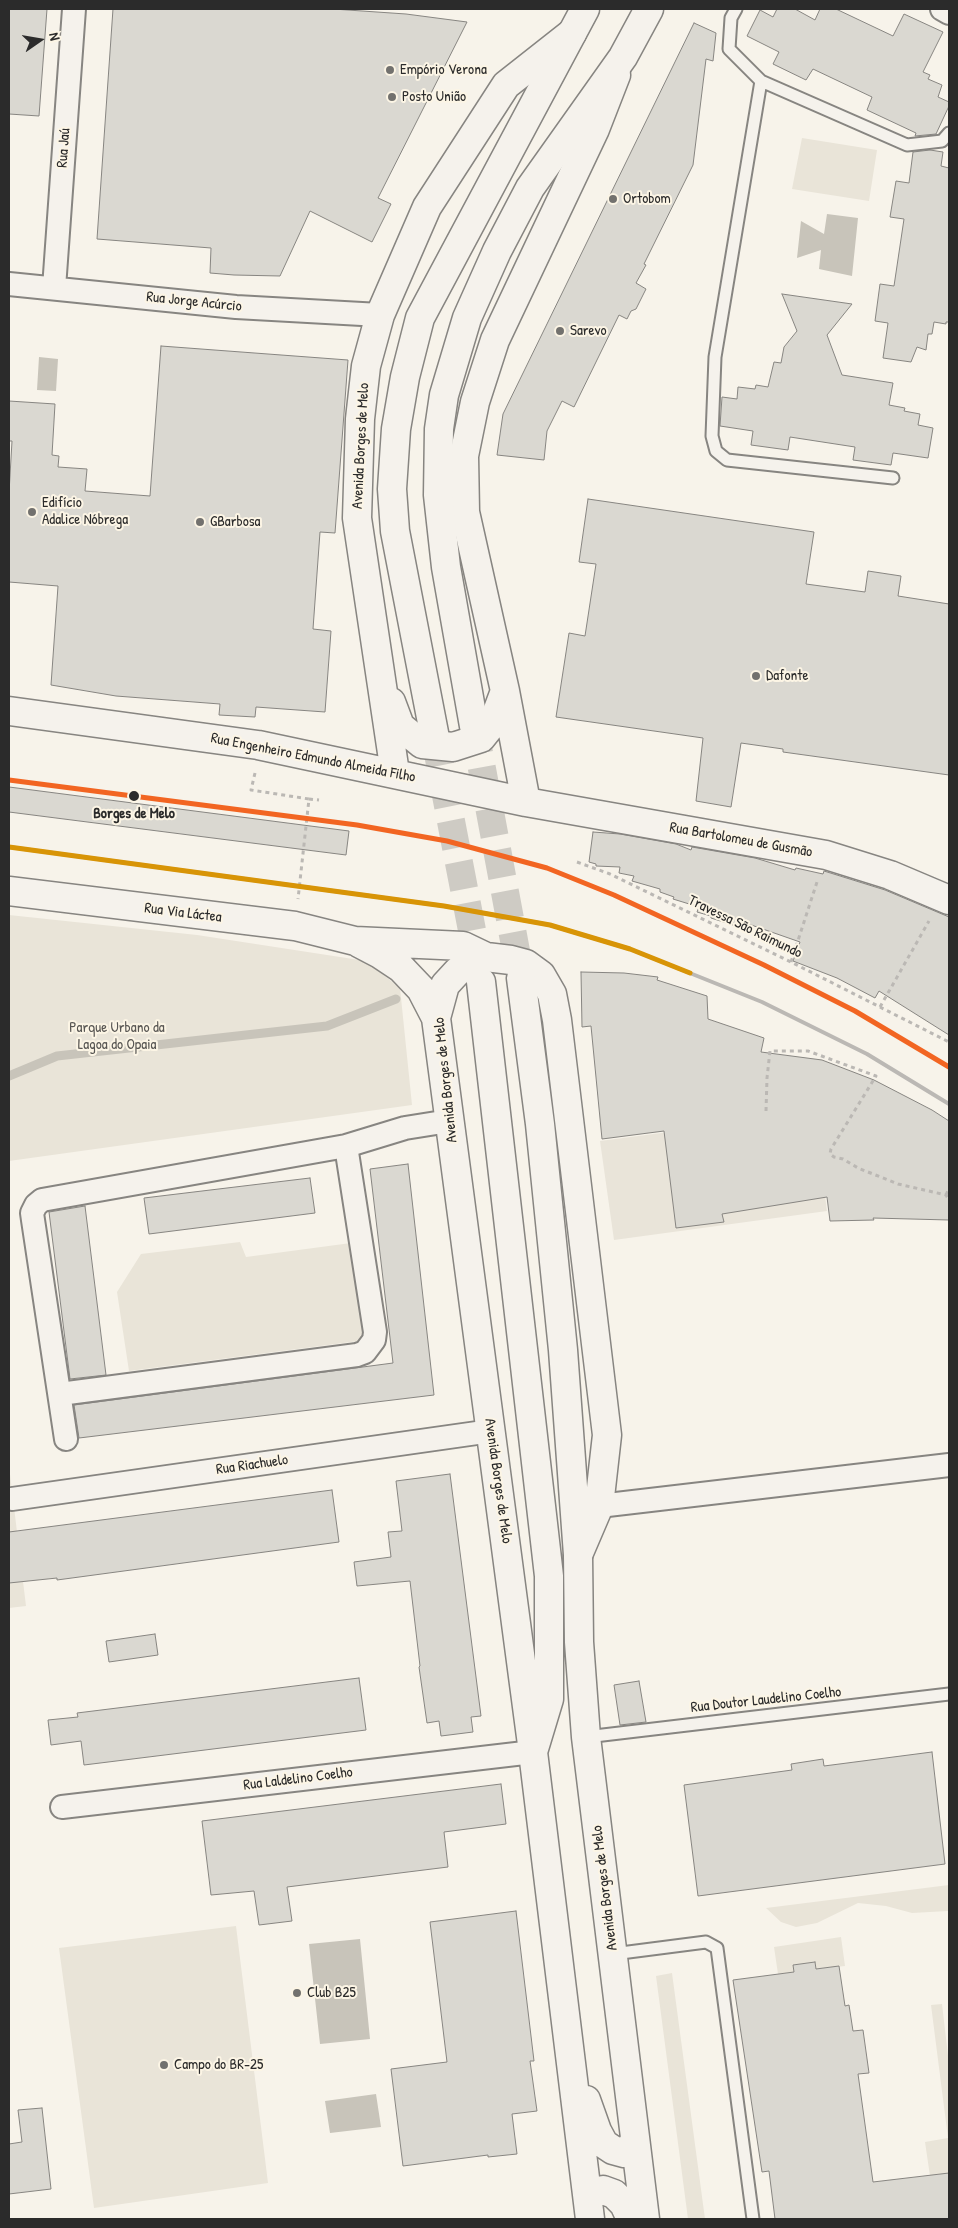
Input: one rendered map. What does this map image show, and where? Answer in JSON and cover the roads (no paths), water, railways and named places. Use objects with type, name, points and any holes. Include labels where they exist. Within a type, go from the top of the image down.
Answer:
[{"type":"street","name":"Rua Jaú","points":[[54,288],[74,9]]},
{"type":"street","name":"Avenida Borges de Melo","points":[[434,738],[395,531],[392,489],[395,439],[405,377],[420,318],[585,9]]},
{"type":"street","points":[[526,802],[506,691],[465,512],[464,456],[475,402],[495,340],[594,129],[623,58],[649,9]]},
{"type":"street","points":[[942,9],[949,13]]},
{"type":"street","name":"Avenida Borges de Melo","points":[[395,773],[357,518],[361,410],[366,366],[380,315],[426,207],[506,85],[572,34]]},
{"type":"street","points":[[474,726],[446,567],[438,495],[440,429],[444,395],[467,318],[497,251],[530,188],[623,58]]},
{"type":"street","name":"Rua Jorge Acúrcio","points":[[9,284],[236,307],[380,315]]},
{"type":"street","points":[[382,679],[400,726],[422,744],[430,745],[453,747],[481,738],[493,723],[506,691]]},
{"type":"street","name":"Rua Engenheiro Edmundo Almeida Filho","points":[[9,711],[258,745],[526,802]]},
{"type":"street","name":"Rua Bartolomeu de Gusmão","points":[[526,802],[826,856],[890,875],[946,898]]},
{"type":"street","name":"Rua Via Láctea","points":[[9,892],[295,926],[355,941],[472,958]]},
{"type":"street","name":"Rua Via Láctea","points":[[355,941],[401,968],[421,989],[436,1018]]},
{"type":"street","name":"Avenida Borges de Melo","points":[[472,958],[471,962],[457,972],[445,985],[436,1018],[533,1752],[588,2207]]},
{"type":"street","name":"Avenida Borges de Melo","points":[[472,958],[511,960],[526,964],[541,975],[552,994],[557,1020],[608,1434],[599,1506],[578,1555]]},
{"type":"street","name":"Avenida Borges de Melo","points":[[472,958],[549,1576],[549,1699],[533,1752]]},
{"type":"street","name":"Avenida Borges de Melo","points":[[521,978],[540,1124],[563,1350],[578,1555],[579,1642],[586,1736],[645,2219]]},
{"type":"street","points":[[66,1439],[32,1213],[36,1205],[42,1200],[346,1146],[405,1128],[449,1121]]},
{"type":"street","points":[[60,1394],[357,1355],[365,1352],[374,1340],[374,1332],[346,1146]]},
{"type":"street","name":"Rua Riachuelo","points":[[12,1498],[491,1431]]},
{"type":"street","points":[[599,1506],[949,1465]]},
{"type":"street","name":"Rua Laldelino Coelho","points":[[62,1807],[533,1752]]},
{"type":"street","points":[[569,2051],[596,2131],[604,2144],[618,2152],[624,2153],[629,2150],[635,2140]]},
{"type":"street","points":[[588,2207],[603,2190],[614,2194],[624,2204],[631,2219]]},
{"type":"lane","points":[[736,9],[731,18],[729,48],[761,82],[907,145],[942,141],[949,133]]},
{"type":"lane","points":[[761,82],[715,357],[712,436],[716,451],[726,460],[893,478]]},
{"type":"lane","name":"Rua Doutor Laudelino Coelho","points":[[586,1736],[949,1694]]},
{"type":"lane","points":[[613,1954],[706,1942],[717,1948],[753,2219]]},
{"type":"waterway","points":[[9,1076],[57,1056],[327,1026],[396,999]]},
{"type":"tunnel","points":[[474,726],[521,978]]},
{"type":"tunnel","points":[[435,738],[480,972]]},
{"type":"railway","points":[[9,847],[444,906],[550,925],[630,949],[762,1002],[867,1054],[949,1104]]},
{"type":"place","name":"Empório Verona","points":[[390,70]]},
{"type":"place","name":"Posto União","points":[[392,97]]},
{"type":"place","name":"Ortobom","points":[[613,199]]},
{"type":"place","name":"Sarevo","points":[[560,331]]},
{"type":"place","name":"Edifício Adalice Nóbrega","points":[[32,512]]},
{"type":"place","name":"GBarbosa","points":[[200,522]]},
{"type":"place","name":"Dafonte","points":[[756,676]]},
{"type":"place","name":"Borges de Melo","points":[[134,796]]},
{"type":"place","name":"Club B25","points":[[297,1993]]},
{"type":"place","name":"Campo do BR-25","points":[[164,2065]]},
{"type":"park label","name":"Parque Urbano da Lagoa do Opaia","points":[[117,1036]]}]
